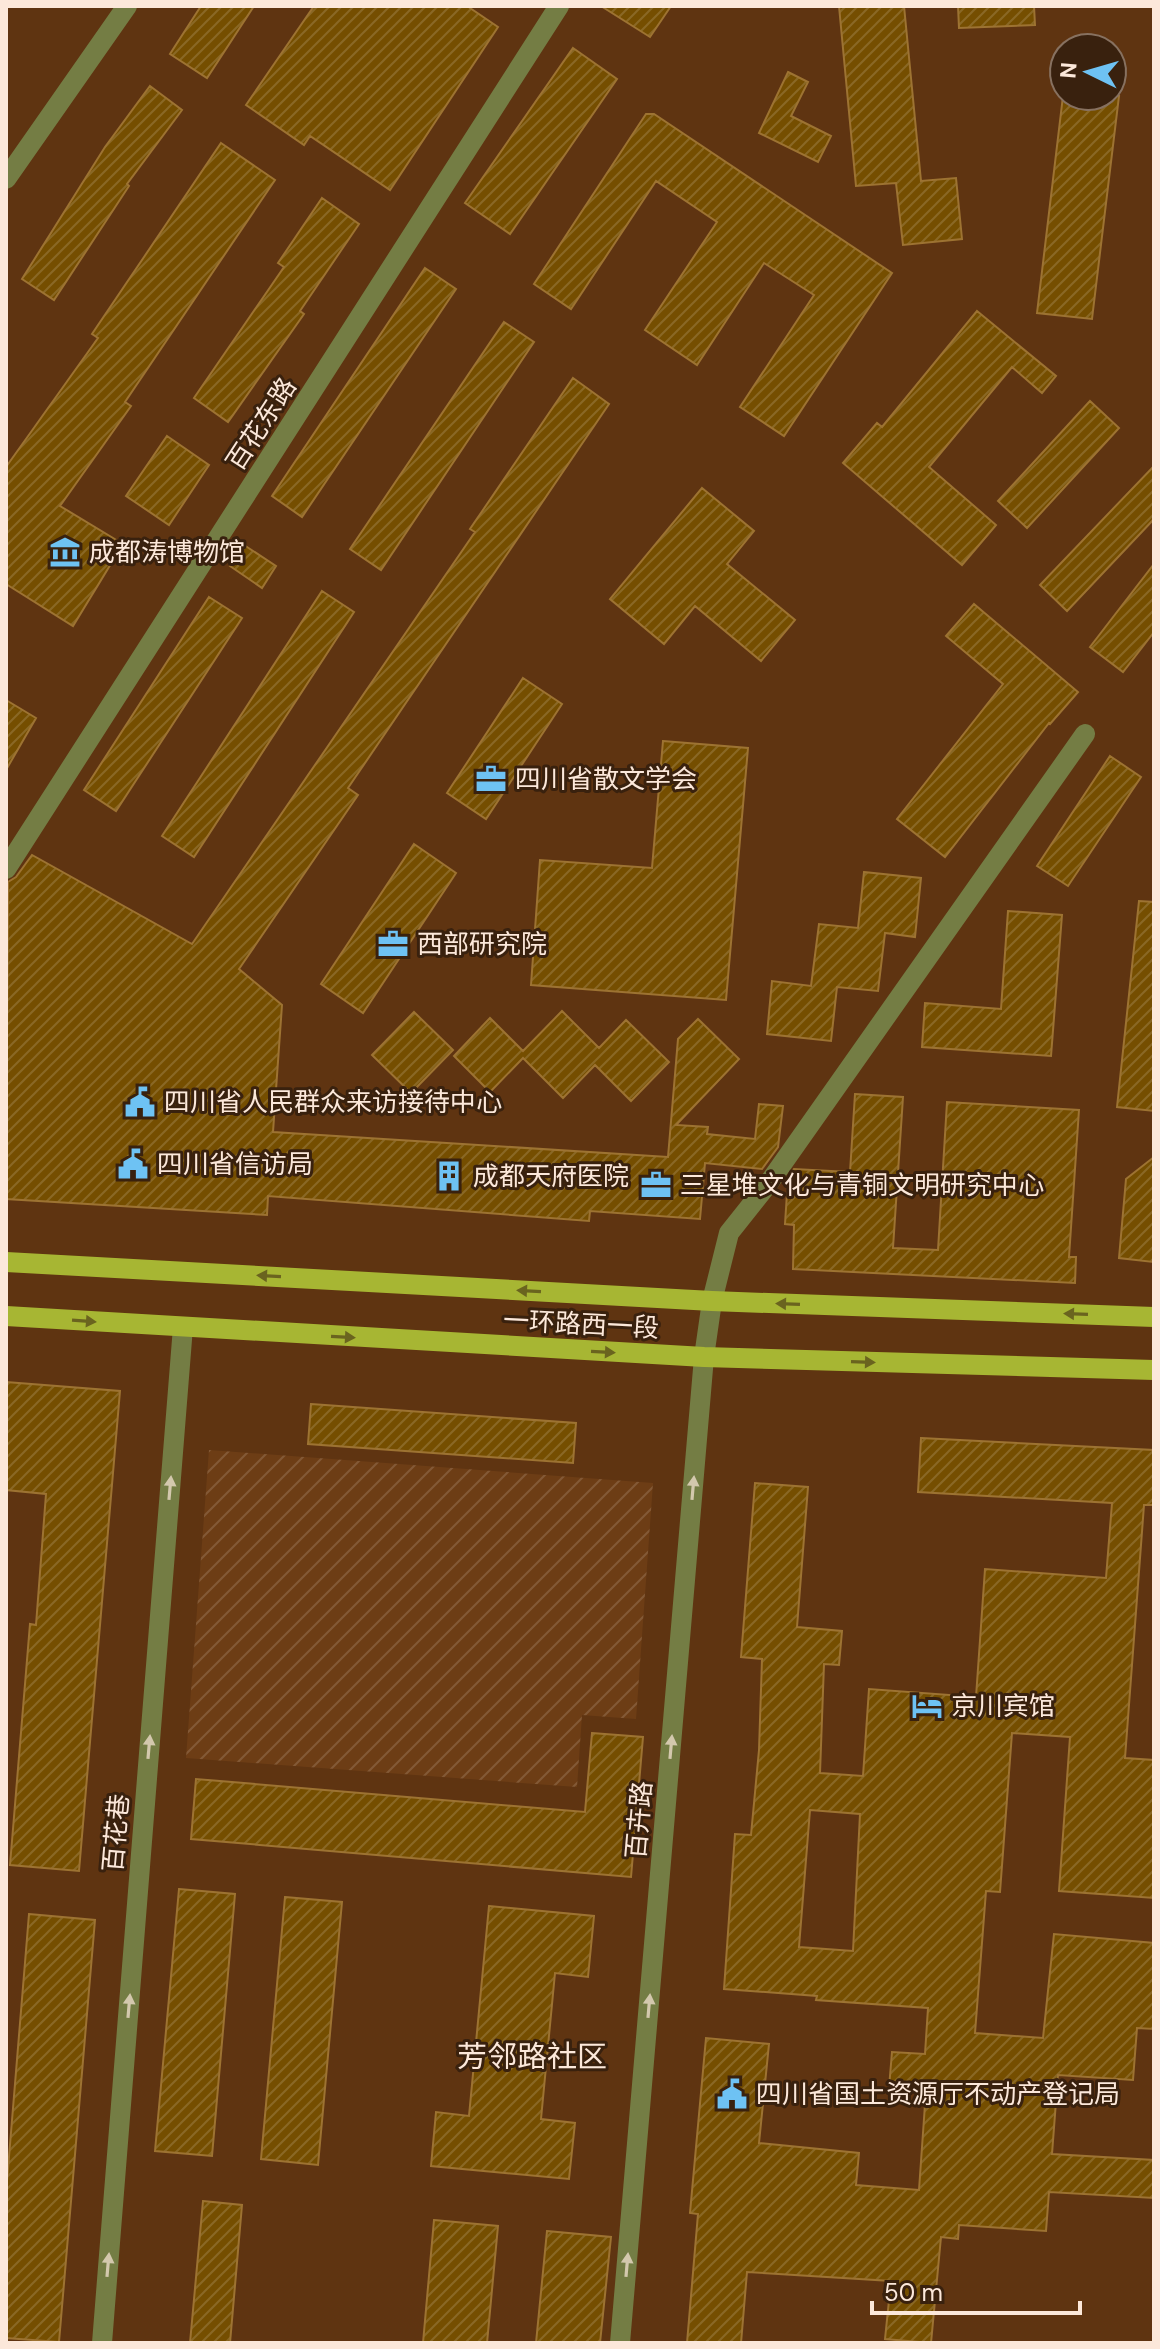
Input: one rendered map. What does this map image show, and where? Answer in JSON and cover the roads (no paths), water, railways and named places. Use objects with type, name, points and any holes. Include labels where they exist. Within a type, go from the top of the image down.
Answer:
[{"type":"main road","name":"一环路西一段","points":[[6,1262],[712,1301],[1154,1317]]},
{"type":"main road","name":"一环路西一段","points":[[6,1316],[704,1357],[1154,1370]]},
{"type":"street","points":[[6,179],[127,6]]},
{"type":"street","name":"百花东路","points":[[6,869],[559,6]]},
{"type":"street","name":"百卉路","points":[[620,2343],[704,1357],[712,1301],[729,1233],[768,1184],[1085,734]]},
{"type":"street","name":"百花巷","points":[[102,2343],[183,1327]]},
{"type":"place","name":"成都涛博物馆","points":[[65,552]]},
{"type":"place","name":"四川省散文学会","points":[[491,779]]},
{"type":"place","name":"西部研究院","points":[[393,944]]},
{"type":"place","name":"四川省人民群众来访接待中心","points":[[140,1102]]},
{"type":"place","name":"四川省信访局","points":[[133,1164]]},
{"type":"place","name":"成都天府医院","points":[[449,1176]]},
{"type":"place","name":"三星堆文化与青铜文明研究中心","points":[[656,1185]]},
{"type":"place","name":"京川宾馆","points":[[927,1706]]},
{"type":"place","name":"四川省国土资源厅不动产登记局","points":[[732,2094]]},
{"type":"district","name":"芳邻路社区","points":[[532,2056]]}]
